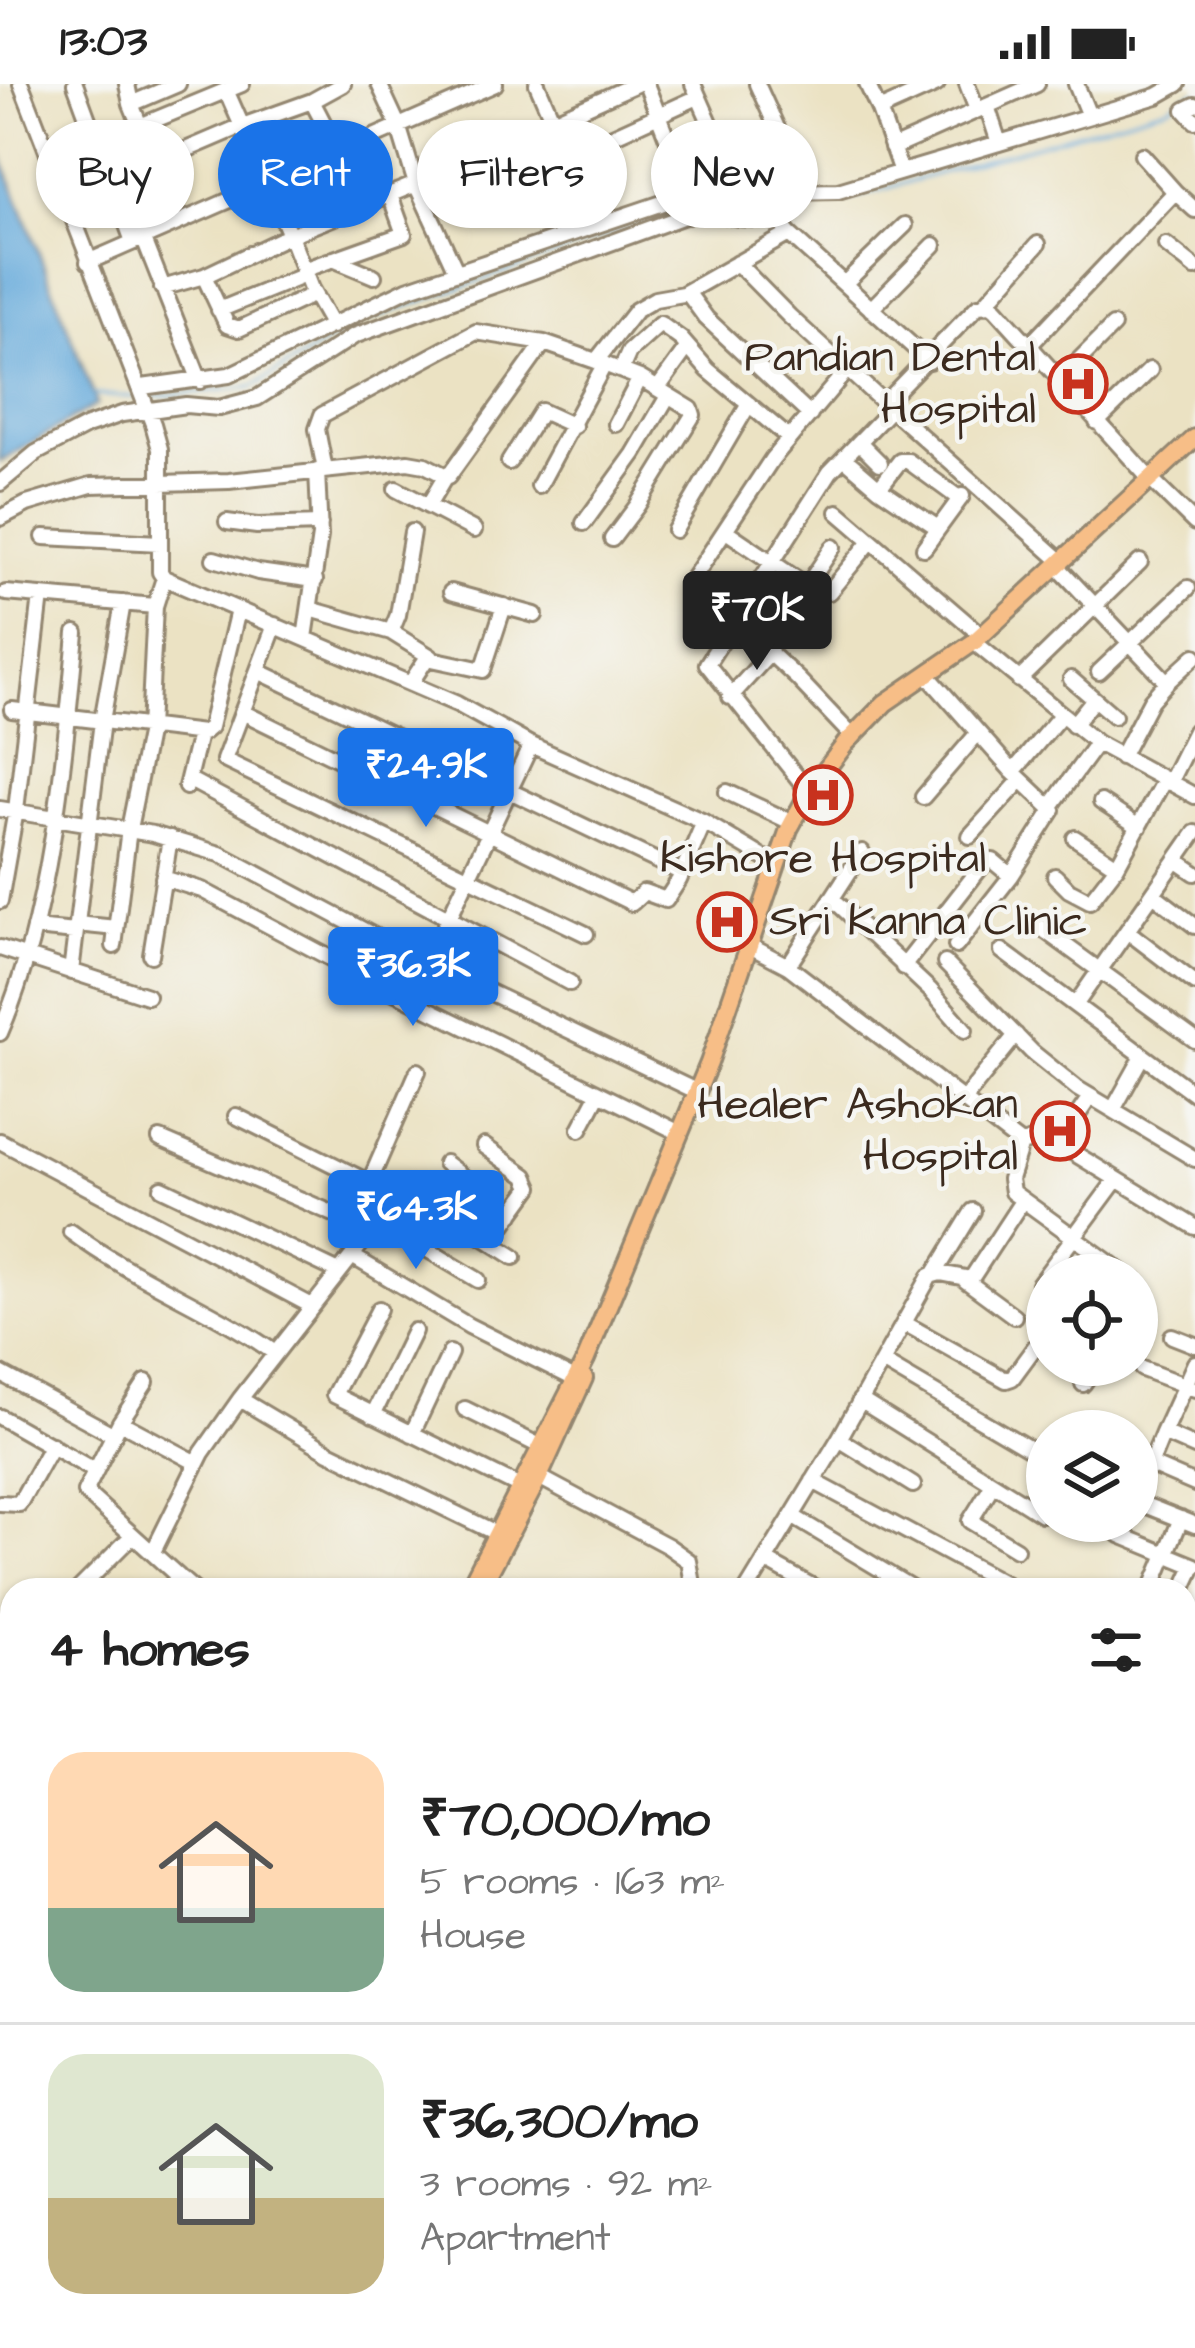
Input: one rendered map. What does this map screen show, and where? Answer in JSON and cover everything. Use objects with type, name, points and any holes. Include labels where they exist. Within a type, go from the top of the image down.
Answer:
[{"type":"main road","points":[[474,1578],[586,1359],[698,1092],[776,865],[809,792],[885,703],[978,638],[1195,438]]},
{"type":"main road","points":[[489,1578],[583,1383],[586,1359]]},
{"type":"street","points":[[21,84],[145,399],[160,449],[160,572],[164,578],[410,684],[531,745],[704,822],[776,865]]},
{"type":"street","points":[[75,84],[88,120]]},
{"type":"street","points":[[127,84],[138,120]]},
{"type":"street","points":[[131,104],[178,84]]},
{"type":"street","points":[[380,84],[416,184],[393,194]]},
{"type":"street","points":[[393,124],[476,84]]},
{"type":"street","points":[[393,125],[495,84]]},
{"type":"street","points":[[538,84],[547,120]]},
{"type":"street","points":[[555,120],[636,84]]},
{"type":"street","points":[[646,84],[661,120]]},
{"type":"street","points":[[757,84],[773,120]]},
{"type":"street","points":[[867,84],[901,172]]},
{"type":"street","points":[[880,110],[938,84]]},
{"type":"street","points":[[967,84],[999,143]]},
{"type":"street","points":[[892,148],[1037,84]]},
{"type":"street","points":[[1076,84],[1089,116]]},
{"type":"street","points":[[1125,84],[1138,102]]},
{"type":"street","points":[[818,192],[838,191],[1138,102],[1178,84]]},
{"type":"street","points":[[259,120],[312,101],[337,85]]},
{"type":"street","points":[[152,120],[233,87],[241,120]]},
{"type":"street","points":[[627,131],[659,116],[695,90],[708,120]]},
{"type":"street","points":[[312,101],[322,120]]},
{"type":"street","points":[[1195,105],[1185,110],[1195,121]]},
{"type":"street","points":[[1142,155],[1195,210]]},
{"type":"street","points":[[1028,347],[1175,192]]},
{"type":"street","points":[[87,258],[218,201]]},
{"type":"street","points":[[393,203],[404,234]]},
{"type":"street","points":[[0,483],[36,453],[145,399],[229,375],[407,289],[651,207]]},
{"type":"street","points":[[844,284],[905,225]]},
{"type":"street","points":[[219,310],[306,278],[333,259],[417,226]]},
{"type":"street","points":[[133,228],[200,381]]},
{"type":"street","points":[[287,228],[332,326]]},
{"type":"street","points":[[162,288],[204,276],[308,228]]},
{"type":"street","points":[[436,228],[456,271]]},
{"type":"street","points":[[145,399],[219,408],[257,398],[354,336],[651,228]]},
{"type":"street","points":[[784,228],[928,361]]},
{"type":"street","points":[[539,486],[574,425],[600,363],[636,310],[655,299],[687,292],[789,234]]},
{"type":"street","points":[[809,792],[706,664],[830,472],[1038,244]]},
{"type":"street","points":[[872,309],[934,245]]},
{"type":"street","points":[[1166,245],[1195,268]]},
{"type":"street","points":[[333,259],[374,276]]},
{"type":"street","points":[[737,262],[1060,565],[1167,682]]},
{"type":"street","points":[[204,276],[227,325],[239,329],[308,298],[306,278]]},
{"type":"street","points":[[687,292],[706,318],[810,415]]},
{"type":"street","points":[[985,304],[996,309],[1195,523]]},
{"type":"street","points":[[621,370],[629,352],[660,324],[789,438]]},
{"type":"street","points":[[1059,380],[1113,326]]},
{"type":"street","points":[[305,638],[316,580],[321,471],[317,429],[322,415],[476,332],[544,343],[621,370],[691,409],[693,415],[612,539]]},
{"type":"street","points":[[428,506],[544,343]]},
{"type":"street","points":[[584,523],[612,484],[687,348]]},
{"type":"street","points":[[847,370],[789,438],[692,580],[854,737]]},
{"type":"street","points":[[1097,422],[1150,370]]},
{"type":"street","points":[[616,424],[640,378]]},
{"type":"street","points":[[675,530],[749,404]]},
{"type":"street","points":[[509,462],[541,411],[574,425]]},
{"type":"street","points":[[859,442],[880,463]]},
{"type":"street","points":[[844,458],[938,528]]},
{"type":"street","points":[[879,488],[900,461],[908,460],[960,499]]},
{"type":"street","points":[[0,518],[27,504],[91,484],[229,482],[408,462],[425,465],[445,477]]},
{"type":"street","points":[[924,548],[972,482]]},
{"type":"street","points":[[396,489],[473,530]]},
{"type":"street","points":[[838,512],[1067,720],[1097,743],[1195,796]]},
{"type":"street","points":[[227,522],[320,524]]},
{"type":"street","points":[[726,531],[807,586]]},
{"type":"street","points":[[391,632],[412,532]]},
{"type":"street","points":[[44,537],[160,543]]},
{"type":"street","points":[[829,592],[872,541]]},
{"type":"street","points":[[791,610],[832,547]]},
{"type":"street","points":[[214,559],[258,572],[316,580]]},
{"type":"street","points":[[1019,680],[1140,562]]},
{"type":"street","points":[[114,946],[129,829],[149,729],[155,606],[164,578]]},
{"type":"street","points":[[1100,672],[1188,588]]},
{"type":"street","points":[[6,592],[155,606]]},
{"type":"street","points":[[451,592],[536,615]]},
{"type":"street","points":[[0,902],[8,810],[29,712],[41,596]]},
{"type":"street","points":[[71,972],[102,722],[123,603]]},
{"type":"street","points":[[310,609],[391,632],[431,657],[483,670],[504,606]]},
{"type":"street","points":[[12,710],[199,734],[210,727],[238,610]]},
{"type":"street","points":[[275,625],[224,760],[586,934]]},
{"type":"street","points":[[0,1032],[7,991],[34,928],[55,817],[76,633]]},
{"type":"street","points":[[730,697],[771,652]]},
{"type":"street","points":[[410,684],[424,660],[431,657]]},
{"type":"street","points":[[1121,757],[1151,700],[1194,658]]},
{"type":"street","points":[[258,671],[682,873]]},
{"type":"street","points":[[928,676],[1017,776],[1051,806],[1052,814],[956,946]]},
{"type":"street","points":[[1071,679],[1114,716]]},
{"type":"street","points":[[970,836],[1067,720],[1094,699]]},
{"type":"street","points":[[242,712],[632,903],[644,892],[666,900],[704,822]]},
{"type":"street","points":[[1054,876],[1090,901],[1117,866],[1195,731]]},
{"type":"street","points":[[923,797],[978,733]]},
{"type":"street","points":[[199,734],[187,783],[570,983]]},
{"type":"street","points":[[1051,806],[1097,743]]},
{"type":"street","points":[[428,962],[531,745]]},
{"type":"street","points":[[727,792],[793,823]]},
{"type":"street","points":[[1101,802],[1139,827]]},
{"type":"street","points":[[8,810],[129,829],[220,854],[428,962],[698,1092]]},
{"type":"street","points":[[1076,1004],[1195,832]]},
{"type":"street","points":[[152,955],[170,838]]},
{"type":"street","points":[[1075,838],[1117,866]]},
{"type":"street","points":[[788,966],[862,852]]},
{"type":"street","points":[[1176,860],[1195,873]]},
{"type":"street","points":[[903,967],[985,862],[1014,871]]},
{"type":"street","points":[[163,878],[202,890],[394,992],[680,1132]]},
{"type":"street","points":[[1153,894],[1195,926]]},
{"type":"street","points":[[834,900],[965,1030]]},
{"type":"street","points":[[1033,922],[1106,959],[1195,1040]]},
{"type":"street","points":[[34,928],[116,928]]},
{"type":"street","points":[[1127,931],[1195,983]]},
{"type":"street","points":[[748,945],[788,966],[1021,1144]]},
{"type":"street","points":[[0,948],[147,996]]},
{"type":"street","points":[[1001,951],[1195,1094]]},
{"type":"street","points":[[945,963],[1016,1035],[1090,1097],[1195,1159]]},
{"type":"street","points":[[965,1098],[1016,1035]]},
{"type":"street","points":[[1114,1108],[1143,1056]]},
{"type":"street","points":[[370,1181],[418,1071]]},
{"type":"street","points":[[580,1129],[599,1093]]},
{"type":"street","points":[[1057,1145],[1090,1097]]},
{"type":"street","points":[[236,1115],[402,1199]]},
{"type":"street","points":[[160,1139],[371,1231]]},
{"type":"street","points":[[0,1141],[312,1306]]},
{"type":"street","points":[[1021,1144],[1057,1145],[1193,1221]]},
{"type":"street","points":[[1021,1144],[1010,1185],[1022,1201],[1095,1254]]},
{"type":"street","points":[[484,1146],[530,1182],[530,1190],[491,1242]]},
{"type":"street","points":[[445,1163],[512,1214]]},
{"type":"street","points":[[1063,1254],[1116,1180]]},
{"type":"street","points":[[162,1188],[339,1272]]},
{"type":"street","points":[[153,1552],[197,1463],[240,1399],[371,1231],[402,1199],[410,1193],[419,1195],[514,1257]]},
{"type":"street","points":[[965,1280],[974,1276],[1022,1201]]},
{"type":"street","points":[[754,1578],[973,1211]]},
{"type":"street","points":[[383,1218],[478,1280]]},
{"type":"street","points":[[71,1232],[105,1258],[232,1323],[275,1353]]},
{"type":"street","points":[[352,1256],[469,1326],[573,1378]]},
{"type":"street","points":[[934,1274],[965,1280],[1013,1316]]},
{"type":"street","points":[[379,1309],[334,1396],[520,1487]]},
{"type":"street","points":[[904,1323],[1006,1380],[1026,1359]]},
{"type":"street","points":[[373,1414],[414,1331]]},
{"type":"street","points":[[1172,1336],[1195,1345]]},
{"type":"street","points":[[412,1434],[450,1352]]},
{"type":"street","points":[[882,1362],[1026,1447]]},
{"type":"street","points":[[1158,1440],[1190,1387],[1195,1363]]},
{"type":"street","points":[[0,1373],[197,1463]]},
{"type":"street","points":[[1158,1375],[1190,1387]]},
{"type":"street","points":[[146,1382],[85,1492],[179,1577]]},
{"type":"street","points":[[240,1399],[329,1452],[496,1533]]},
{"type":"street","points":[[860,1400],[1026,1504]]},
{"type":"street","points":[[465,1409],[540,1447]]},
{"type":"street","points":[[0,1417],[94,1472]]},
{"type":"street","points":[[1163,1433],[1195,1448]]},
{"type":"street","points":[[839,1438],[913,1485]]},
{"type":"street","points":[[0,1503],[20,1504],[52,1445]]},
{"type":"street","points":[[1158,1468],[1195,1484]]},
{"type":"street","points":[[539,1478],[668,1546],[689,1562],[691,1578]]},
{"type":"street","points":[[813,1481],[994,1578]]},
{"type":"street","points":[[993,1484],[970,1521],[1016,1549]]},
{"type":"street","points":[[1156,1578],[1188,1522],[1158,1510]]},
{"type":"street","points":[[792,1516],[895,1578]]},
{"type":"street","points":[[90,1578],[132,1536]]},
{"type":"street","points":[[1135,1542],[1194,1566]]},
{"type":"street","points":[[765,1560],[797,1578]]},
{"type":"street","points":[[686,1578],[690,1572]]},
{"type":"water","points":[[0,152],[97,404],[0,462]]},
{"type":"waterway","points":[[818,199],[850,199],[1167,107],[1195,91]]},
{"type":"waterway","points":[[149,397],[252,387],[360,323],[651,220]]},
{"type":"waterway","points":[[95,395],[134,397]]},
{"type":"place","name":"Pandian Dental Hospital","points":[[1078,384]]},
{"type":"place","name":"Kishore Hospital","points":[[823,795]]},
{"type":"place","name":"Sri Kanna Clinic","points":[[727,922]]},
{"type":"place","name":"Healer Ashokan Hospital","points":[[1060,1131]]}]
